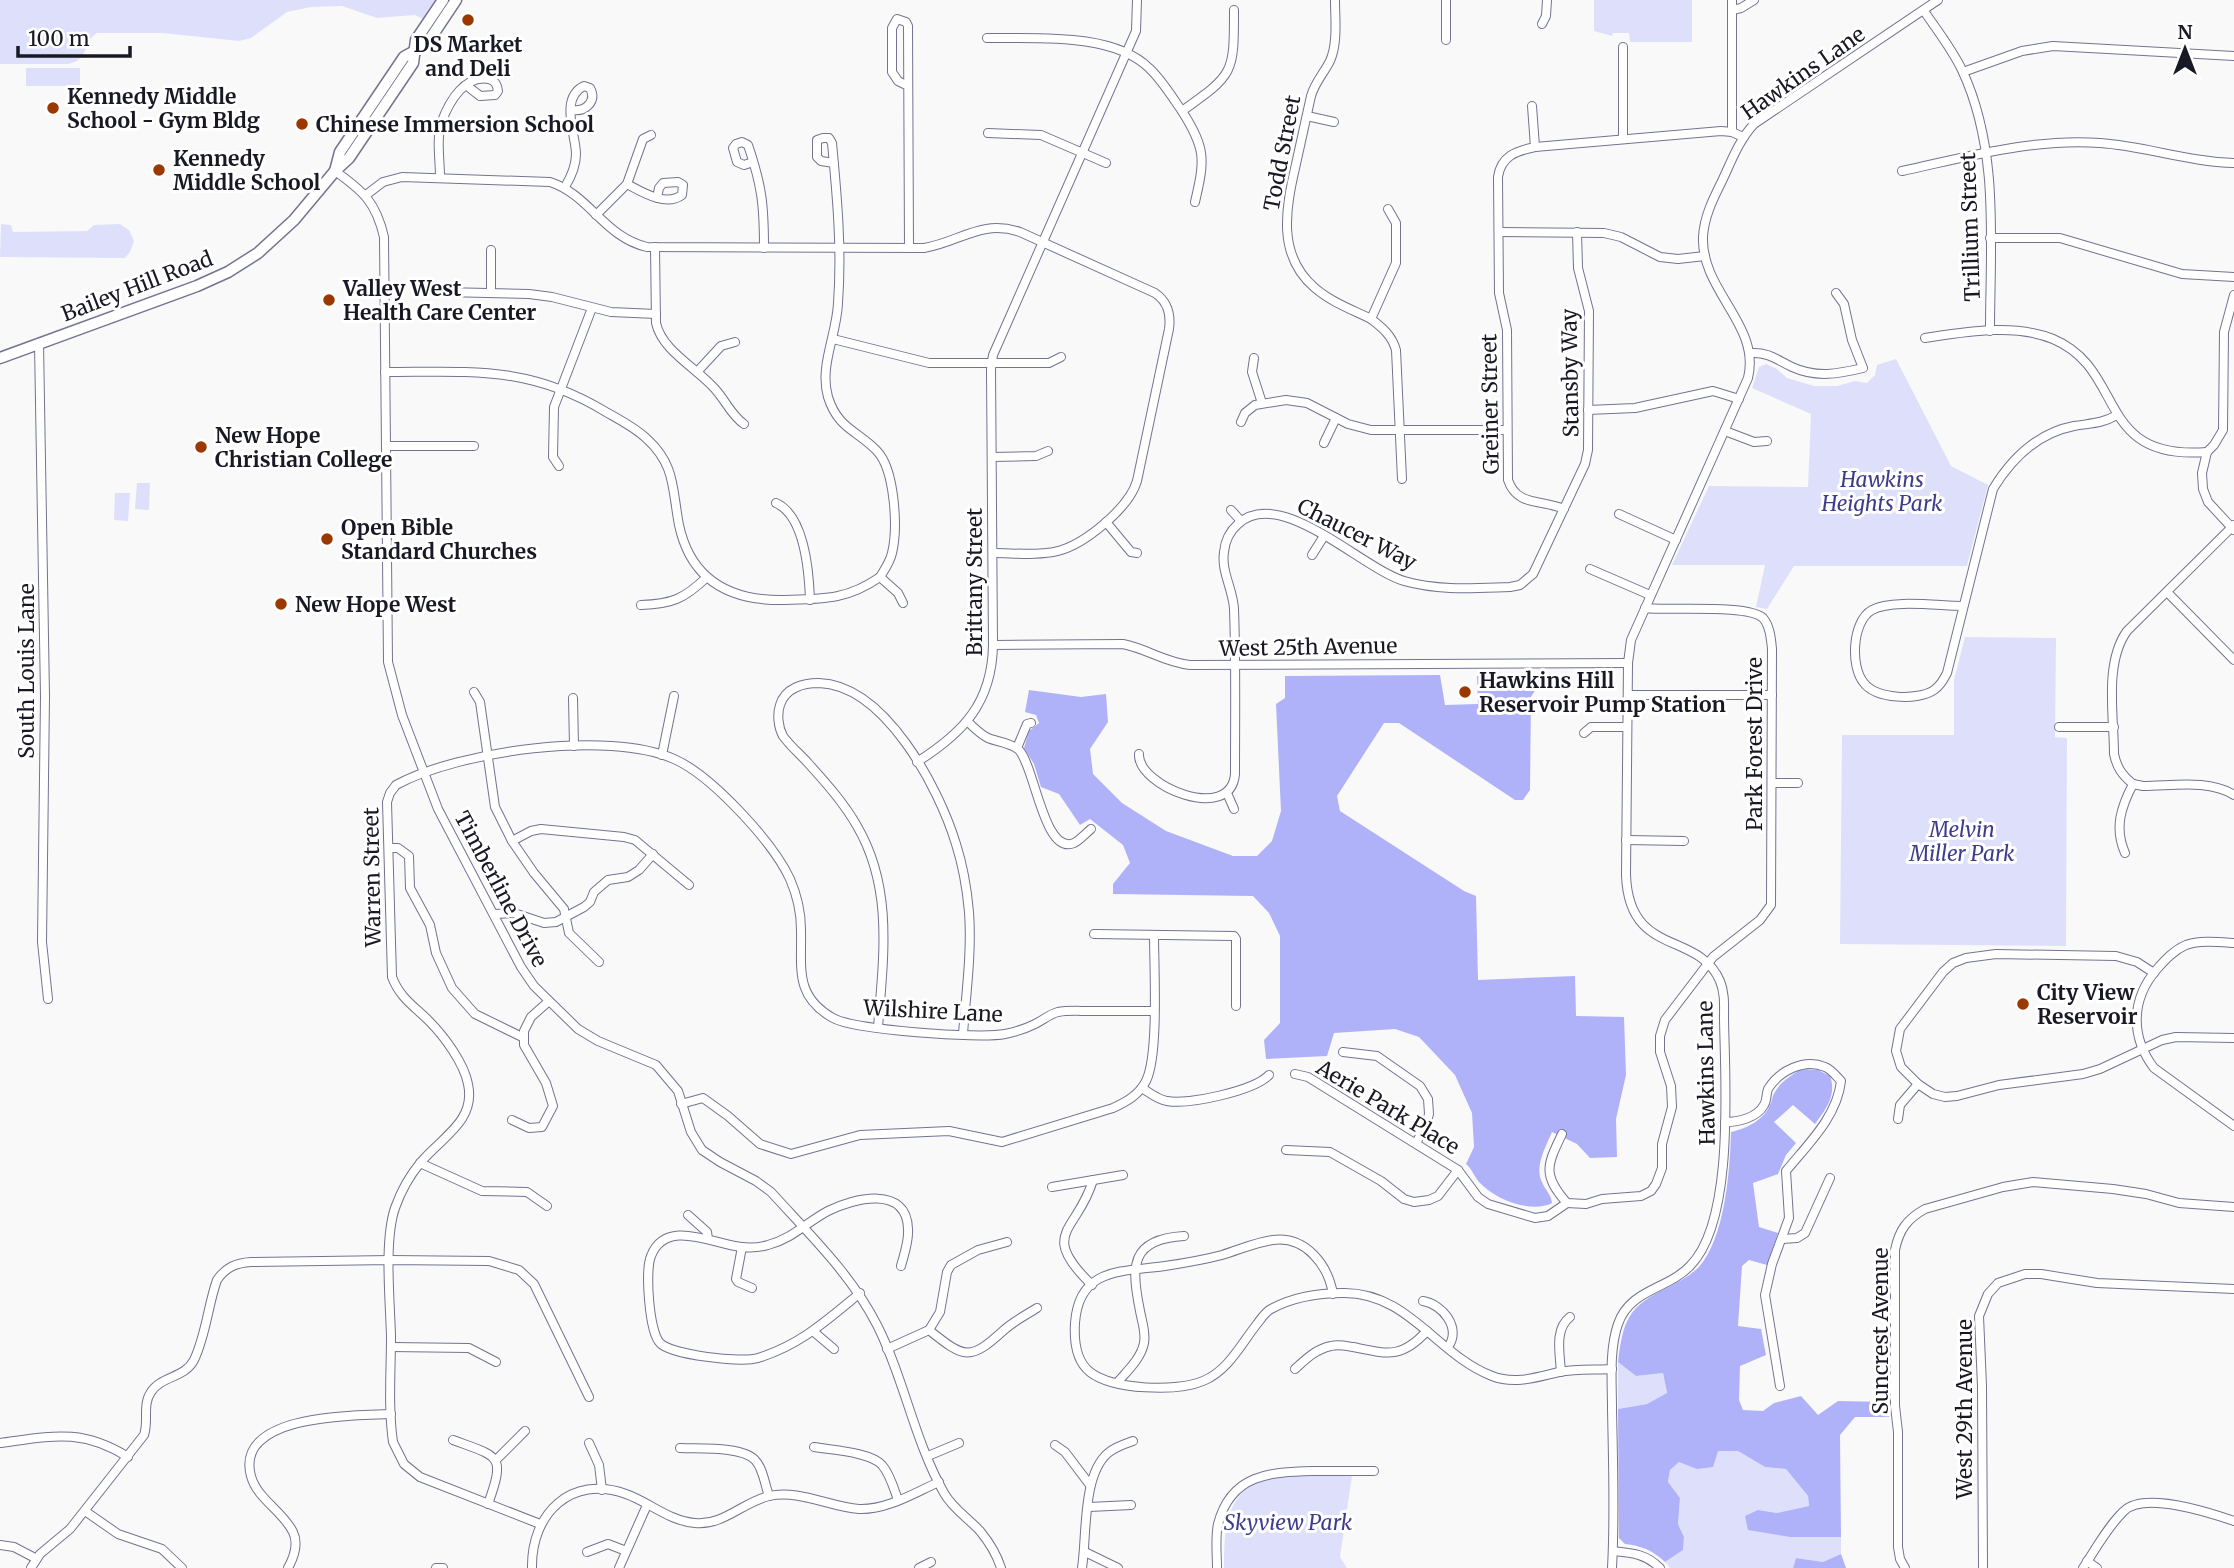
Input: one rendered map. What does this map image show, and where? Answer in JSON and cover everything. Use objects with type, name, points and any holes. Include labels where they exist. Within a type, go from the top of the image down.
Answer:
[{"type":"main road","name":"Bailey Hill Road","points":[[415,52],[416,40],[443,0]]},
{"type":"main road","name":"Bailey Hill Road","points":[[0,358],[197,286],[228,272],[258,253],[294,220],[335,171],[340,152],[404,57],[426,45],[456,0]]},
{"type":"street","name":"Brittany Street","points":[[917,762],[950,740],[967,721],[989,676],[993,645],[992,363],[996,344],[1127,54],[1137,26],[1137,0]]},
{"type":"street","name":"Todd Street","points":[[1335,0],[1332,55],[1315,85],[1287,205],[1286,230],[1291,252],[1300,270],[1316,289],[1371,319],[1391,338],[1396,350],[1402,479]]},
{"type":"street","points":[[1446,40],[1447,0]]},
{"type":"street","points":[[1542,24],[1546,16],[1547,0]]},
{"type":"street","points":[[1732,0],[1732,132]]},
{"type":"street","points":[[1732,10],[1754,0]]},
{"type":"street","name":"Hawkins Lane","points":[[1751,353],[1744,334],[1716,288],[1704,256],[1703,237],[1707,213],[1743,137],[1762,118],[1938,0]]},
{"type":"street","points":[[1182,111],[1219,85],[1228,72],[1234,50],[1234,10]]},
{"type":"street","name":"Trillium Street","points":[[1924,11],[1962,72],[1979,119],[1987,153],[1990,331]]},
{"type":"street","points":[[908,86],[898,81],[892,72],[892,27],[897,19],[906,22],[908,26],[909,248]]},
{"type":"street","points":[[987,38],[1091,41],[1143,62],[1182,111],[1196,134],[1203,156],[1195,202]]},
{"type":"street","points":[[1962,72],[2022,51],[2053,46],[2234,56]]},
{"type":"street","points":[[1623,47],[1623,139]]},
{"type":"street","points":[[440,177],[441,124],[446,112],[466,85]]},
{"type":"street","points":[[1532,106],[1535,147],[1732,132],[1743,137]]},
{"type":"street","points":[[565,187],[574,168],[576,156],[570,120],[572,110]]},
{"type":"street","points":[[1307,116],[1334,122]]},
{"type":"street","points":[[988,133],[1041,135],[1106,163]]},
{"type":"street","points":[[596,215],[627,184],[643,139],[651,135]]},
{"type":"street","points":[[1902,171],[2037,145],[2096,142],[2234,163]]},
{"type":"street","name":"Greiner Street","points":[[1535,147],[1502,157],[1499,177],[1499,293],[1507,330],[1508,480],[1515,499],[1564,509]]},
{"type":"street","points":[[753,162],[763,196],[764,248]]},
{"type":"street","points":[[386,372],[490,372],[532,379],[561,388],[630,426],[658,451],[674,486],[682,537],[707,577],[750,599],[810,600],[852,594],[880,577],[892,553],[893,539],[890,471],[878,451],[844,425],[831,404],[825,374],[839,300],[838,212],[834,163]]},
{"type":"street","points":[[335,171],[366,195],[377,215],[383,237],[388,662],[395,694],[424,774]]},
{"type":"street","points":[[366,195],[391,178],[537,180],[565,187],[626,240],[655,247],[909,248],[939,246],[971,232],[991,227],[1012,229],[1155,293],[1164,302],[1169,313],[1169,329],[1137,481],[1124,506],[1070,546],[1056,552],[993,553]]},
{"type":"street","points":[[627,184],[657,198]]},
{"type":"street","points":[[1371,319],[1396,263],[1396,223],[1388,209]]},
{"type":"street","points":[[1499,232],[1612,234],[1653,255],[1667,259],[1704,256]]},
{"type":"street","name":"Stansby Way","points":[[1564,509],[1586,460],[1589,444],[1589,311],[1578,268],[1577,232]]},
{"type":"street","points":[[1990,238],[2060,239],[2182,274],[2234,277]]},
{"type":"street","points":[[655,247],[657,328],[662,338],[713,386],[734,416],[744,424]]},
{"type":"street","points":[[491,292],[492,250]]},
{"type":"street","points":[[443,292],[491,292],[552,297],[611,312],[656,314]]},
{"type":"street","points":[[1708,964],[1658,936],[1639,921],[1628,899],[1627,727],[1631,640],[1748,378],[1751,353],[1769,354],[1813,374],[1832,375],[1863,368],[1852,340],[1844,304],[1836,293]]},
{"type":"street","points":[[2234,295],[2224,332],[2223,430],[2207,452],[2202,473],[2203,489],[2208,502],[2233,528],[2127,631],[2120,642],[2113,667],[2116,766],[2133,784],[2210,786],[2224,789],[2234,795]]},
{"type":"street","points":[[559,466],[553,457],[553,415],[592,308]]},
{"type":"street","points":[[1925,338],[1990,331],[2035,334],[2053,339],[2075,351],[2090,367],[2118,415],[2135,435],[2158,449],[2176,453],[2207,452]]},
{"type":"street","points":[[833,339],[929,363],[1049,363],[1061,357]]},
{"type":"street","points":[[698,372],[721,346],[735,342]]},
{"type":"street","name":"South Louis Lane","points":[[39,343],[45,696],[42,942],[48,999]]},
{"type":"street","points":[[1254,358],[1252,372],[1262,403]]},
{"type":"street","points":[[1588,410],[1635,408],[1713,391],[1739,399]]},
{"type":"street","points":[[1241,422],[1246,411],[1262,403],[1277,400],[1300,401],[1363,429],[1506,430]]},
{"type":"street","points":[[1962,607],[1891,605],[1871,610],[1858,624],[1856,633],[1858,670],[1864,684],[1877,694],[1885,695],[1918,696],[1933,691],[1947,673],[1993,489],[2009,464],[2019,453],[2046,436],[2076,425],[2103,423],[2118,415]]},
{"type":"street","points":[[1324,443],[1336,418]]},
{"type":"street","points":[[1725,431],[1754,442],[1767,441]]},
{"type":"street","points":[[386,446],[474,446]]},
{"type":"street","points":[[992,457],[1036,456],[1048,451]]},
{"type":"street","points":[[776,503],[788,511],[800,534],[806,557],[810,600]]},
{"type":"street","name":"Chaucer Way","points":[[1241,522],[1257,514],[1278,513],[1296,520],[1403,580],[1440,588],[1510,587],[1520,585],[1533,574],[1564,509]]},
{"type":"street","points":[[1139,754],[1139,762],[1146,770],[1174,790],[1199,797],[1217,797],[1233,787],[1233,601],[1223,561],[1226,542],[1241,522],[1231,510]]},
{"type":"street","points":[[1619,514],[1675,540]]},
{"type":"street","points":[[1105,522],[1131,552],[1137,553]]},
{"type":"street","points":[[1312,555],[1324,536]]},
{"type":"street","points":[[1590,569],[1650,596]]},
{"type":"street","points":[[641,605],[676,601],[694,590],[707,577]]},
{"type":"street","points":[[880,577],[898,593],[902,603]]},
{"type":"street","points":[[2167,592],[2234,660]]},
{"type":"street","name":"Park Forest Drive","points":[[1567,1203],[1586,1204],[1602,1199],[1641,1196],[1651,1191],[1656,1184],[1662,1168],[1661,1144],[1672,1107],[1671,1086],[1660,1052],[1660,1036],[1665,1020],[1713,957],[1760,920],[1771,905],[1770,631],[1763,618],[1752,612],[1645,608]]},
{"type":"street","name":"West 25th Avenue","points":[[993,645],[1123,645],[1138,647],[1175,664],[1628,663]]},
{"type":"street","points":[[878,1028],[884,919],[877,875],[864,838],[844,806],[781,731],[779,708],[783,697],[791,689],[803,685],[835,685],[853,692],[878,711],[917,762],[948,823],[965,885],[969,936],[963,1034]]},
{"type":"street","points":[[474,692],[480,702],[495,807],[512,841],[534,873],[565,909],[569,933],[599,962]]},
{"type":"street","points":[[1628,695],[1772,695]]},
{"type":"street","points":[[662,755],[674,696]]},
{"type":"street","points":[[573,698],[574,746]]},
{"type":"street","points":[[967,721],[987,737],[1017,748],[1027,761],[1044,816],[1054,836],[1063,843],[1071,843],[1091,829]]},
{"type":"street","points":[[1017,748],[1027,724],[1031,723]]},
{"type":"street","points":[[1584,733],[1591,727],[1627,727]]},
{"type":"street","points":[[2059,727],[2114,727]]},
{"type":"street","name":"Wilshire Lane","points":[[424,774],[487,755],[574,746],[616,747],[662,755],[687,765],[710,782],[769,845],[782,865],[798,904],[802,929],[801,977],[812,1001],[823,1012],[840,1021],[878,1028],[1006,1034],[1027,1028],[1061,1012],[1153,1011]]},
{"type":"street","name":"Warren Street","points":[[424,774],[396,785],[387,802],[392,977],[406,1002],[429,1021],[453,1052],[468,1083],[469,1108],[463,1119],[420,1163],[404,1188],[394,1212],[390,1260],[391,1414],[395,1449],[408,1469],[426,1480],[540,1524]]},
{"type":"street","name":"Timberline Drive","points":[[424,774],[438,809],[521,967],[548,1002],[578,1029],[598,1041],[656,1065],[678,1091],[691,1132],[702,1150],[771,1192],[860,1293],[887,1349],[939,1482],[954,1508],[979,1530],[989,1543],[1001,1568]]},
{"type":"street","points":[[1772,783],[1798,782]]},
{"type":"street","points":[[2125,853],[2119,839],[2118,826],[2125,799],[2133,784]]},
{"type":"street","points":[[1227,793],[1234,809]]},
{"type":"street","points":[[512,841],[541,829],[624,837],[635,840],[689,885]]},
{"type":"street","points":[[1626,840],[1684,841]]},
{"type":"street","points":[[389,848],[398,848],[410,856],[410,888],[430,925],[436,953],[453,988],[475,1014],[524,1038]]},
{"type":"street","points":[[494,914],[514,913],[544,923],[556,922],[584,907],[594,892],[608,880],[628,877],[653,855]]},
{"type":"street","points":[[1094,934],[1232,935],[1239,943],[1236,1006]]},
{"type":"street","points":[[681,1104],[703,1098],[761,1144],[781,1152],[796,1154],[860,1135],[949,1131],[998,1142],[1006,1141],[1113,1108],[1129,1100],[1142,1088],[1153,1059],[1154,935]]},
{"type":"street","points":[[2234,943],[2202,942],[2186,945],[2174,952],[2143,988],[2137,1009],[2136,1030],[2147,1058],[2164,1076],[2234,1126]]},
{"type":"street","points":[[2154,973],[2137,962],[2116,956],[1996,954],[1966,958],[1953,963],[1942,972],[1900,1028],[1896,1038],[1897,1060],[1909,1076],[1933,1094],[1957,1096],[1999,1085],[2083,1074],[2176,1037],[2234,1038]]},
{"type":"street","name":"Hawkins Lane","points":[[1612,1568],[1612,1369],[1616,1331],[1628,1305],[1641,1294],[1680,1275],[1697,1259],[1706,1241],[1723,1174],[1723,997],[1719,980],[1708,964]]},
{"type":"street","points":[[512,1120],[529,1129],[542,1126],[553,1106],[546,1083],[524,1045],[524,1031],[531,1017],[548,1002]]},
{"type":"street","points":[[1343,1052],[1380,1057],[1423,1089],[1428,1099],[1429,1114],[1416,1143]]},
{"type":"street","points":[[1725,1122],[1737,1122],[1753,1115],[1764,1105],[1768,1090],[1792,1067],[1806,1064],[1826,1067],[1841,1081],[1840,1097],[1828,1119],[1786,1171],[1790,1218],[1772,1264],[1765,1295],[1780,1386]]},
{"type":"street","name":"Aerie Park Place","points":[[1295,1074],[1308,1077],[1458,1170],[1485,1203],[1535,1218],[1548,1216],[1567,1203]]},
{"type":"street","points":[[1142,1088],[1163,1101],[1177,1102],[1226,1094],[1261,1083],[1269,1075]]},
{"type":"street","points":[[1898,1119],[1900,1105],[1918,1084]]},
{"type":"street","points":[[1562,1134],[1550,1160],[1549,1174],[1555,1190],[1567,1203]]},
{"type":"street","points":[[1286,1150],[1330,1152],[1381,1181],[1400,1197],[1414,1202],[1424,1202],[1438,1196],[1458,1170]]},
{"type":"street","points":[[420,1163],[482,1191],[527,1192],[547,1206]]},
{"type":"street","points":[[1052,1187],[1123,1175]]},
{"type":"street","points":[[1782,1239],[1797,1238],[1805,1233],[1830,1178]]},
{"type":"street","points":[[1092,1285],[1066,1257],[1063,1245],[1065,1232],[1090,1191],[1093,1180]]},
{"type":"street","name":"Suncrest Avenue","points":[[1905,1568],[1898,1547],[1898,1432],[1895,1406],[1895,1250],[1897,1236],[1903,1226],[1925,1209],[2003,1187],[2033,1182],[2113,1189],[2179,1203],[2234,1207]]},
{"type":"street","points":[[860,1293],[814,1332],[783,1349],[739,1361],[674,1350],[662,1345],[653,1333],[650,1322],[650,1259],[660,1243],[670,1237],[708,1239],[742,1248],[767,1246],[792,1237],[836,1207],[861,1200],[888,1199],[902,1210],[908,1224],[901,1266]]},
{"type":"street","points":[[688,1215],[707,1232],[708,1239]]},
{"type":"street","points":[[1117,1383],[1137,1359],[1144,1345],[1145,1332],[1136,1290],[1135,1268],[1139,1254],[1149,1243],[1164,1237],[1184,1236]]},
{"type":"street","points":[[1333,1294],[1329,1275],[1316,1257],[1291,1241],[1273,1240],[1199,1261],[1113,1272],[1099,1278],[1076,1305],[1074,1329],[1078,1355],[1090,1372],[1117,1383],[1178,1387],[1203,1381],[1226,1365],[1268,1310],[1290,1301],[1333,1294],[1366,1295],[1384,1300],[1473,1367],[1494,1377],[1514,1381],[1561,1372],[1612,1369]]},
{"type":"street","points":[[887,1349],[929,1331],[942,1306],[947,1272],[951,1265],[978,1251],[1007,1242]]},
{"type":"street","points":[[742,1248],[736,1279],[752,1288]]},
{"type":"street","points":[[31,1568],[35,1558],[67,1532],[128,1457],[145,1432],[146,1405],[153,1389],[182,1373],[192,1362],[217,1280],[229,1267],[251,1262],[390,1260],[489,1261],[509,1265],[526,1275],[534,1284],[589,1396]]},
{"type":"street","name":"West 29th Avenue","points":[[1983,1568],[1982,1366],[1979,1315],[1988,1293],[1998,1283],[2025,1274],[2097,1283],[2234,1289]]},
{"type":"street","points":[[1423,1301],[1428,1301],[1451,1321],[1453,1336],[1448,1347]]},
{"type":"street","points":[[929,1331],[958,1351],[974,1352],[988,1346],[1010,1325],[1037,1308]]},
{"type":"street","points":[[1561,1372],[1560,1331],[1563,1323],[1570,1317]]},
{"type":"street","points":[[1295,1369],[1313,1353],[1330,1346],[1394,1354],[1414,1345],[1427,1331]]},
{"type":"street","points":[[814,1332],[834,1349]]},
{"type":"street","points":[[391,1347],[469,1348],[496,1362]]},
{"type":"street","points":[[288,1568],[294,1555],[295,1538],[292,1530],[253,1481],[250,1467],[253,1451],[260,1442],[274,1433],[306,1420],[391,1414]]},
{"type":"street","points":[[496,1460],[526,1431]]},
{"type":"street","points":[[0,1443],[75,1436],[109,1445],[128,1457]]},
{"type":"street","points":[[453,1440],[488,1453],[496,1460],[498,1476],[488,1504]]},
{"type":"street","points":[[1082,1568],[1090,1485],[1095,1471],[1108,1453],[1133,1441]]},
{"type":"street","points":[[589,1443],[599,1465],[602,1490]]},
{"type":"street","points":[[928,1456],[959,1443]]},
{"type":"street","points":[[1055,1446],[1065,1452],[1090,1485]]},
{"type":"street","points":[[814,1447],[865,1456],[878,1461],[886,1470],[898,1500]]},
{"type":"street","points":[[680,1448],[736,1451],[749,1455],[758,1464],[769,1496]]},
{"type":"street","points":[[1217,1568],[1219,1522],[1228,1501],[1251,1480],[1282,1472],[1374,1471]]},
{"type":"street","points":[[532,1568],[532,1553],[540,1524],[551,1508],[577,1492],[602,1490],[627,1494],[675,1518],[694,1523],[712,1522],[769,1496],[787,1495],[860,1509],[876,1508],[939,1482]]},
{"type":"street","points":[[2097,1568],[2085,1565],[2123,1511],[2136,1504],[2191,1508],[2234,1521]]},
{"type":"street","points":[[619,1568],[647,1505]]},
{"type":"street","points":[[1089,1507],[1131,1505]]},
{"type":"street","points":[[85,1511],[118,1534],[162,1549],[182,1568]]},
{"type":"street","points":[[587,1552],[603,1544],[626,1550]]},
{"type":"street","points":[[0,1545],[15,1547],[35,1558]]},
{"type":"street","points":[[1613,1550],[1640,1553],[1660,1568]]},
{"type":"street","points":[[1084,1552],[1118,1568]]},
{"type":"street","points":[[919,1568],[931,1562]]},
{"type":"street","points":[[436,1568],[443,1568]]},
{"type":"green space","points":[[0,0],[436,0],[423,19],[415,15],[377,18],[342,6],[311,7],[287,12],[251,38],[239,41],[163,33],[97,33],[89,41],[83,55],[75,62],[0,64]]},
{"type":"green space","points":[[1594,0],[1692,0],[1692,42],[1630,42],[1629,33],[1613,33],[1612,36],[1594,31]]},
{"type":"green space","points":[[26,68],[80,68],[80,86],[26,86]]},
{"type":"green space","points":[[1,224],[11,225],[13,232],[87,231],[94,225],[120,224],[129,230],[134,241],[125,258],[0,257]]},
{"type":"green space","name":"Hawkins Heights Park","points":[[1896,359],[1951,466],[1988,485],[1967,566],[1794,566],[1767,609],[1756,607],[1765,565],[1672,565],[1709,486],[1808,487],[1811,414],[1752,388],[1759,367],[1766,364],[1787,378],[1814,386],[1837,386],[1855,381],[1867,383],[1875,375],[1877,365]]},
{"type":"green space","points":[[137,483],[150,483],[149,510],[135,509]]},
{"type":"green space","points":[[115,493],[130,493],[128,521],[114,520]]},
{"type":"green space","name":"Melvin Miller Park","points":[[1965,637],[2056,638],[2055,737],[2067,738],[2066,946],[1840,944],[1842,735],[1954,735],[1954,680]]},
{"type":"green space","points":[[1618,1362],[1636,1376],[1663,1373],[1667,1394],[1647,1404],[1618,1409]]},
{"type":"green space","points":[[1718,1451],[1738,1451],[1765,1467],[1786,1469],[1808,1496],[1809,1506],[1777,1513],[1758,1510],[1790,1537],[1841,1537],[1841,1554],[1823,1562],[1796,1558],[1793,1568],[1670,1568],[1665,1562],[1683,1550],[1684,1537],[1678,1524],[1680,1498],[1668,1483],[1670,1470],[1680,1461],[1697,1469]]},
{"type":"green space","name":"Skyview Park","points":[[1278,1476],[1352,1476],[1340,1557],[1347,1568],[1224,1568],[1227,1522],[1238,1498],[1248,1488]]},
{"type":"shaded area","points":[[1440,675],[1445,705],[1478,704],[1477,676],[1539,677],[1539,684],[1531,697],[1530,790],[1523,800],[1515,800],[1399,723],[1384,723],[1337,796],[1340,811],[1464,891],[1476,896],[1478,980],[1575,976],[1576,1016],[1624,1017],[1626,1075],[1616,1119],[1617,1157],[1590,1158],[1577,1144],[1552,1132],[1539,1170],[1552,1203],[1543,1206],[1513,1203],[1494,1194],[1477,1180],[1466,1164],[1474,1147],[1472,1113],[1455,1075],[1419,1037],[1395,1029],[1334,1033],[1327,1056],[1266,1059],[1264,1040],[1280,1023],[1280,936],[1269,913],[1253,896],[1113,894],[1113,884],[1130,863],[1123,845],[1090,819],[1080,825],[1059,794],[1041,787],[1034,764],[1024,748],[1029,731],[1039,723],[1036,715],[1025,712],[1029,690],[1081,697],[1106,694],[1108,722],[1090,749],[1093,774],[1122,803],[1166,831],[1233,856],[1257,856],[1272,841],[1281,811],[1276,704],[1285,698],[1285,676]]},
{"type":"shaded area","points":[[1801,1069],[1818,1070],[1830,1076],[1831,1096],[1815,1124],[1793,1105],[1774,1122],[1796,1143],[1786,1155],[1778,1174],[1753,1183],[1759,1227],[1778,1233],[1767,1265],[1749,1260],[1742,1266],[1738,1326],[1761,1329],[1766,1355],[1740,1366],[1739,1400],[1743,1410],[1763,1411],[1774,1403],[1801,1396],[1818,1415],[1838,1401],[1886,1402],[1889,1417],[1855,1417],[1840,1435],[1841,1537],[1790,1537],[1748,1530],[1745,1516],[1758,1510],[1777,1513],[1809,1506],[1808,1496],[1786,1469],[1765,1467],[1738,1451],[1718,1451],[1713,1467],[1697,1469],[1679,1462],[1670,1470],[1668,1482],[1680,1498],[1678,1524],[1684,1537],[1683,1550],[1665,1562],[1642,1547],[1625,1544],[1619,1538],[1618,1409],[1647,1404],[1667,1393],[1663,1373],[1636,1376],[1618,1362],[1625,1325],[1644,1301],[1692,1273],[1708,1254],[1715,1239],[1724,1203],[1731,1132],[1760,1119],[1780,1085]]},
{"type":"shaded area","points":[[1841,1554],[1846,1568],[1793,1568],[1796,1558],[1823,1562]]},
{"type":"place","name":"DS Market and Deli","points":[[468,20]]},
{"type":"place","name":"Kennedy Middle School - Gym Bldg","points":[[53,108]]},
{"type":"place","name":"Chinese Immersion School","points":[[302,124]]},
{"type":"place","name":"Kennedy Middle School","points":[[159,170]]},
{"type":"place","name":"Valley West Health Care Center","points":[[329,300]]},
{"type":"place","name":"New Hope Christian College","points":[[201,447]]},
{"type":"place","name":"Open Bible Standard Churches","points":[[327,539]]},
{"type":"place","name":"New Hope West","points":[[281,604]]},
{"type":"place","name":"Hawkins Hill Reservoir Pump Station","points":[[1465,692]]},
{"type":"place","name":"City View Reservoir","points":[[2023,1004]]}]
